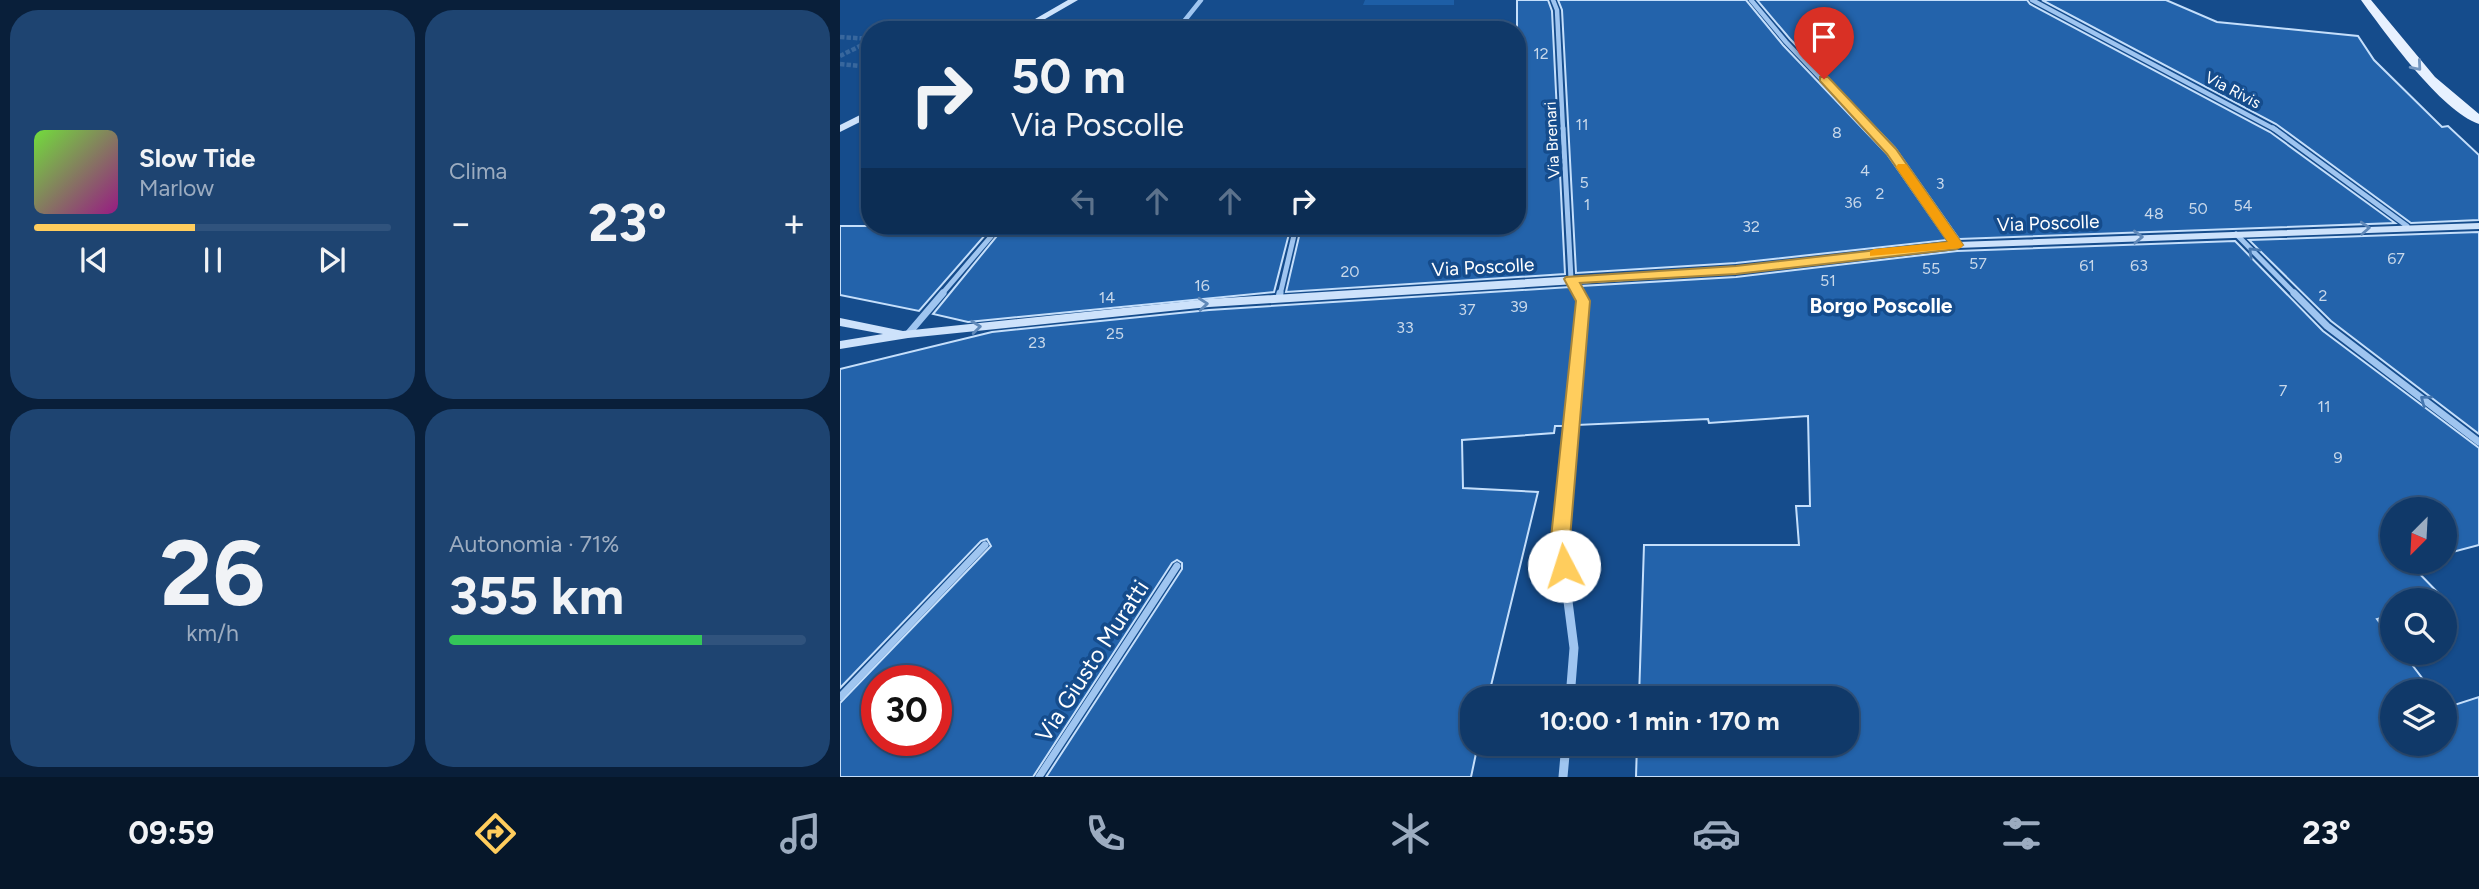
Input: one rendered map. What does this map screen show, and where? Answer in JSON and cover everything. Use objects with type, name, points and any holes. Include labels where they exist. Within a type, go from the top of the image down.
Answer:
[{"type":"main road","points":[[2366,0],[2414,64],[2435,86],[2479,120]]},
{"type":"street","points":[[1036,21],[1074,0]]},
{"type":"street","points":[[1184,21],[1201,0]]},
{"type":"street","name":"Via Brenari","points":[[1553,0],[1557,10],[1571,279],[1583,301],[1560,538],[1574,648],[1571,686]]},
{"type":"street","points":[[1751,0],[1786,42],[1892,151],[1957,245]]},
{"type":"street","name":"Via Rivis","points":[[2032,0],[2276,129],[2407,226]]},
{"type":"street","points":[[840,129],[861,118]]},
{"type":"street","name":"Via Poscolle","points":[[908,334],[1279,298],[1736,270],[1957,245],[2407,226],[2479,226]]},
{"type":"street","points":[[2236,234],[2327,326],[2479,442]]},
{"type":"street","points":[[840,345],[908,334],[992,235]]},
{"type":"street","points":[[1279,298],[1294,235]]},
{"type":"street","points":[[840,322],[908,334]]},
{"type":"street","points":[[1563,777],[1565,756]]},
{"type":"lane","points":[[840,697],[985,545]]},
{"type":"lane","name":"Via Giusto Muratti","points":[[1039,777],[1177,566]]},
{"type":"shaded area","points":[[1365,0],[1454,0],[1454,5],[1363,5]]},
{"type":"building","points":[[1517,0],[1548,0],[1552,11],[1565,274],[1286,292],[1299,235],[1526,235],[1526,21],[1517,21]]},
{"type":"building","points":[[1558,0],[1746,0],[1783,45],[1887,154],[1947,240],[1736,263],[1576,273],[1562,10]]},
{"type":"building","points":[[1757,0],[2027,0],[2270,132],[2395,223],[1959,239],[1895,148],[1790,39]]},
{"type":"building","points":[[2042,0],[2166,0],[2217,22],[2358,36],[2374,60],[2442,127],[2448,126],[2479,155],[2479,220],[2411,223],[2276,124]]},
{"type":"building","points":[[840,226],[861,226],[861,235],[985,235],[919,311],[840,295]]},
{"type":"building","points":[[2479,232],[2479,434],[2331,321],[2249,240]]},
{"type":"building","points":[[998,235],[1289,235],[1274,292],[968,322],[933,314]]},
{"type":"building","points":[[2235,241],[2323,331],[2479,448],[2479,545],[2457,551],[2457,497],[2380,497],[2380,574],[2420,574],[2433,588],[2380,588],[2380,618],[2377,619],[2380,623],[2380,665],[2412,665],[2423,679],[2380,679],[2380,756],[2457,756],[2457,704],[2479,697],[2479,777],[1636,777],[1637,756],[1859,756],[1859,686],[1639,686],[1644,545],[1799,545],[1796,506],[1810,506],[1808,416],[1709,423],[1708,419],[1577,425],[1589,302],[1581,286],[1736,277],[1957,251]]},
{"type":"building","points":[[1570,287],[1577,302],[1565,426],[1555,426],[1554,433],[1462,440],[1463,488],[1538,492],[1491,686],[1460,686],[1460,756],[1475,756],[1471,777],[1046,777],[1182,569],[1182,563],[1177,560],[1172,563],[1033,777],[840,777],[840,703],[861,681],[861,756],[952,756],[952,665],[877,665],[991,546],[987,539],[981,541],[840,688],[840,369],[992,332],[1209,310]]},
{"type":"tunnel","points":[[840,37],[861,38]]},
{"type":"tunnel","points":[[840,56],[861,46]]},
{"type":"tunnel","points":[[840,64],[861,66]]},
{"type":"slow traffic","points":[[1874,253],[1957,245],[1902,167]]},
{"type":"district","name":"Borgo Poscolle","points":[[1881,305]]},
{"type":"route","points":[[1564,566],[1560,538],[1583,301],[1571,279],[1736,270],[1957,245],[1892,151],[1824,79]]}]
